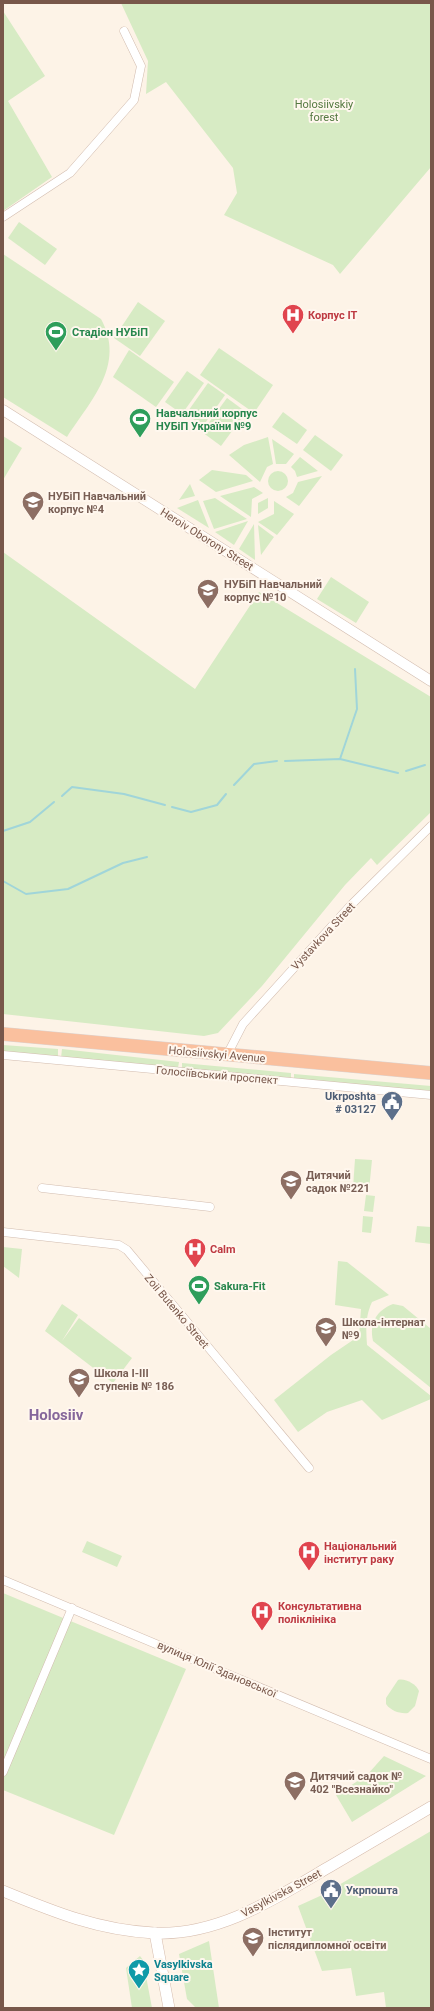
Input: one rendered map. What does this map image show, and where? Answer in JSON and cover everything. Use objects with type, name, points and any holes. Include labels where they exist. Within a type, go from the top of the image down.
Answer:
[{"type":"highway","name":"Holosiivskyi Avenue","points":[[3,1034],[431,1073]]},
{"type":"main road","name":"Vasylkivska Street","points":[[3,1891],[62,1916],[117,1929],[155,1933],[202,1928],[244,1914],[276,1898],[431,1807]]},
{"type":"main road","points":[[155,1933],[169,2008]]},
{"type":"street","points":[[3,217],[70,173],[134,100],[141,66],[124,31]]},
{"type":"street","name":"Heroiv Oborony Street","points":[[3,410],[431,681]]},
{"type":"street","name":"Vystavkova Street","points":[[227,1055],[243,1024],[348,909],[431,826]]},
{"type":"street","name":"Голосіївський проспект","points":[[3,1055],[431,1096]]},
{"type":"street","points":[[42,1188],[210,1207]]},
{"type":"street","name":"Zoii Butenko Street","points":[[3,1232],[119,1245],[127,1250],[309,1468]]},
{"type":"street","name":"вулиця Юлії Здановської","points":[[3,1580],[431,1759]]},
{"type":"street","points":[[3,1772],[72,1608]]},
{"type":"green space","name":"Holosiivskiy forest","points":[[121,3],[431,3],[431,167],[340,274],[333,265],[224,215],[237,193],[233,168],[166,82],[146,94],[148,61]]},
{"type":"green space","points":[[3,11],[45,76],[8,101],[52,177],[3,211]]},
{"type":"green space","points":[[19,222],[57,249],[45,265],[8,238]]},
{"type":"green space","name":"Стадіон НУБіП","points":[[3,254],[101,319],[108,336],[110,352],[108,367],[95,396],[67,437],[3,397]]},
{"type":"green space","points":[[138,302],[165,321],[140,356],[114,338]]},
{"type":"green space","points":[[219,348],[273,385],[254,413],[200,375]]},
{"type":"green space","points":[[129,350],[174,382],[156,407],[113,377]]},
{"type":"green space","points":[[187,371],[204,383],[182,414],[165,402]]},
{"type":"green space","points":[[208,383],[225,395],[203,426],[186,414]]},
{"type":"green space","points":[[227,398],[246,412],[221,446],[202,432]]},
{"type":"green space","points":[[283,412],[307,430],[297,444],[272,427]]},
{"type":"green space","points":[[315,435],[343,455],[331,471],[303,450]]},
{"type":"green space","points":[[3,436],[22,448],[3,480]]},
{"type":"green space","points":[[268,437],[273,464],[267,467],[260,482],[229,455],[244,445]]},
{"type":"green space","points":[[272,439],[294,454],[286,464],[276,464]]},
{"type":"green space","points":[[300,457],[318,471],[297,477],[295,471],[291,467]]},
{"type":"green space","points":[[212,470],[246,475],[253,481],[216,492],[199,480]]},
{"type":"green space","points":[[278,471],[285,474],[288,481],[285,488],[278,491],[271,488],[268,481],[271,474]]},
{"type":"green space","points":[[322,476],[299,506],[286,497],[293,493],[298,482]]},
{"type":"green space","points":[[190,484],[195,496],[179,500]]},
{"type":"green space","points":[[254,487],[263,493],[252,499],[251,517],[220,496]]},
{"type":"green space","points":[[215,498],[247,519],[214,529],[203,501]]},
{"type":"green space","points":[[268,498],[268,508],[258,514],[258,503]]},
{"type":"green space","points":[[198,500],[209,528],[177,508]]},
{"type":"green space","points":[[274,501],[294,514],[277,535],[258,522],[274,514]]},
{"type":"green space","points":[[248,521],[234,545],[215,532]]},
{"type":"green space","points":[[254,524],[255,560],[239,549]]},
{"type":"green space","points":[[258,525],[274,537],[261,555]]},
{"type":"green space","points":[[3,552],[195,689],[259,592],[431,697],[431,812],[377,865],[371,858],[345,885],[262,986],[218,1033],[204,1036],[3,1014]]},
{"type":"green space","points":[[331,577],[369,602],[356,623],[317,599]]},
{"type":"green space","points":[[3,1045],[58,1049],[58,1057],[3,1052]]},
{"type":"green space","points":[[62,1049],[179,1062],[178,1068],[61,1058]]},
{"type":"green space","points":[[182,1063],[291,1073],[291,1079],[182,1069]]},
{"type":"green space","points":[[294,1074],[431,1086],[431,1092],[294,1080]]},
{"type":"green space","points":[[355,1159],[372,1160],[369,1190],[353,1188]]},
{"type":"green space","points":[[366,1195],[375,1196],[373,1212],[364,1211]]},
{"type":"green space","points":[[363,1216],[373,1217],[371,1233],[362,1232]]},
{"type":"green space","points":[[417,1226],[431,1227],[431,1244],[415,1242]]},
{"type":"green space","points":[[3,1247],[22,1249],[19,1278],[3,1266]]},
{"type":"green space","points":[[338,1261],[347,1262],[389,1295],[372,1302],[367,1318],[367,1345],[431,1396],[431,1399],[382,1420],[362,1400],[327,1412],[298,1432],[274,1400],[331,1355],[359,1336],[361,1309],[335,1305]]},
{"type":"green space","points":[[62,1304],[78,1315],[62,1341],[79,1318],[132,1358],[113,1383],[45,1331]]},
{"type":"green space","points":[[393,1304],[403,1306],[431,1329],[431,1388],[373,1341],[372,1329],[375,1318],[382,1310]]},
{"type":"green space","points":[[87,1541],[122,1556],[117,1567],[82,1552]]},
{"type":"green space","points":[[3,1593],[186,1669],[114,1835],[3,1790]]},
{"type":"green space","points":[[398,1680],[410,1682],[419,1691],[415,1706],[408,1713],[396,1712],[386,1704],[386,1698]]},
{"type":"green space","points":[[384,1756],[426,1776],[352,1822],[336,1795],[367,1775]]},
{"type":"green space","points":[[431,1831],[431,2008],[386,2008],[384,1992],[356,1996],[351,1968],[322,1971],[298,1906],[320,1896]]},
{"type":"green space","points":[[209,1941],[219,2008],[196,2008],[187,1999],[179,1954]]},
{"type":"green space","points":[[140,1956],[143,1960],[152,2008],[132,2008],[126,1968]]},
{"type":"waterway","points":[[340,759],[357,709],[355,669]]},
{"type":"waterway","points":[[285,761],[340,759],[398,773]]},
{"type":"waterway","points":[[234,785],[254,764],[277,761]]},
{"type":"waterway","points":[[406,771],[425,765]]},
{"type":"waterway","points":[[62,796],[72,787],[124,794],[165,805]]},
{"type":"waterway","points":[[172,807],[191,812],[217,805],[226,794]]},
{"type":"waterway","points":[[3,831],[30,822],[54,802]]},
{"type":"waterway","points":[[3,881],[26,894],[68,889],[123,863],[147,857]]},
{"type":"place","name":"Корпус ІТ","points":[[293,334]]},
{"type":"place","name":"Стадіон НУБіП","points":[[56,352]]},
{"type":"place","name":"Навчальний корпус НУБіП України №9","points":[[140,438]]},
{"type":"place","name":"НУБіП Навчальний корпус №4","points":[[33,522]]},
{"type":"place","name":"НУБіП Навчальний корпус №10","points":[[208,610]]},
{"type":"place","name":"Ukrposhta # 03127","points":[[392,1122]]},
{"type":"place","name":"Дитячий садок №221","points":[[291,1200]]},
{"type":"place","name":"Calm","points":[[195,1268]]},
{"type":"place","name":"Sakura-Fit","points":[[199,1306]]},
{"type":"place","name":"Школа-інтернат №9","points":[[326,1348]]},
{"type":"place","name":"Школа І-ІІІ ступенів № 186","points":[[79,1398]]},
{"type":"place","name":"Національний інститут раку","points":[[309,1572]]},
{"type":"place","name":"Консультативна поліклініка","points":[[262,1632]]},
{"type":"place","name":"Дитячий садок № 402 \"Всезнайко\"","points":[[295,1802]]},
{"type":"place","name":"Укрпошта","points":[[331,1910]]},
{"type":"place","name":"Інститут післядипломної освіти","points":[[253,1958]]},
{"type":"place","name":"Vasylkivska Square","points":[[139,1990]]},
{"type":"district","name":"Holosiiv","points":[[56,1415]]}]
